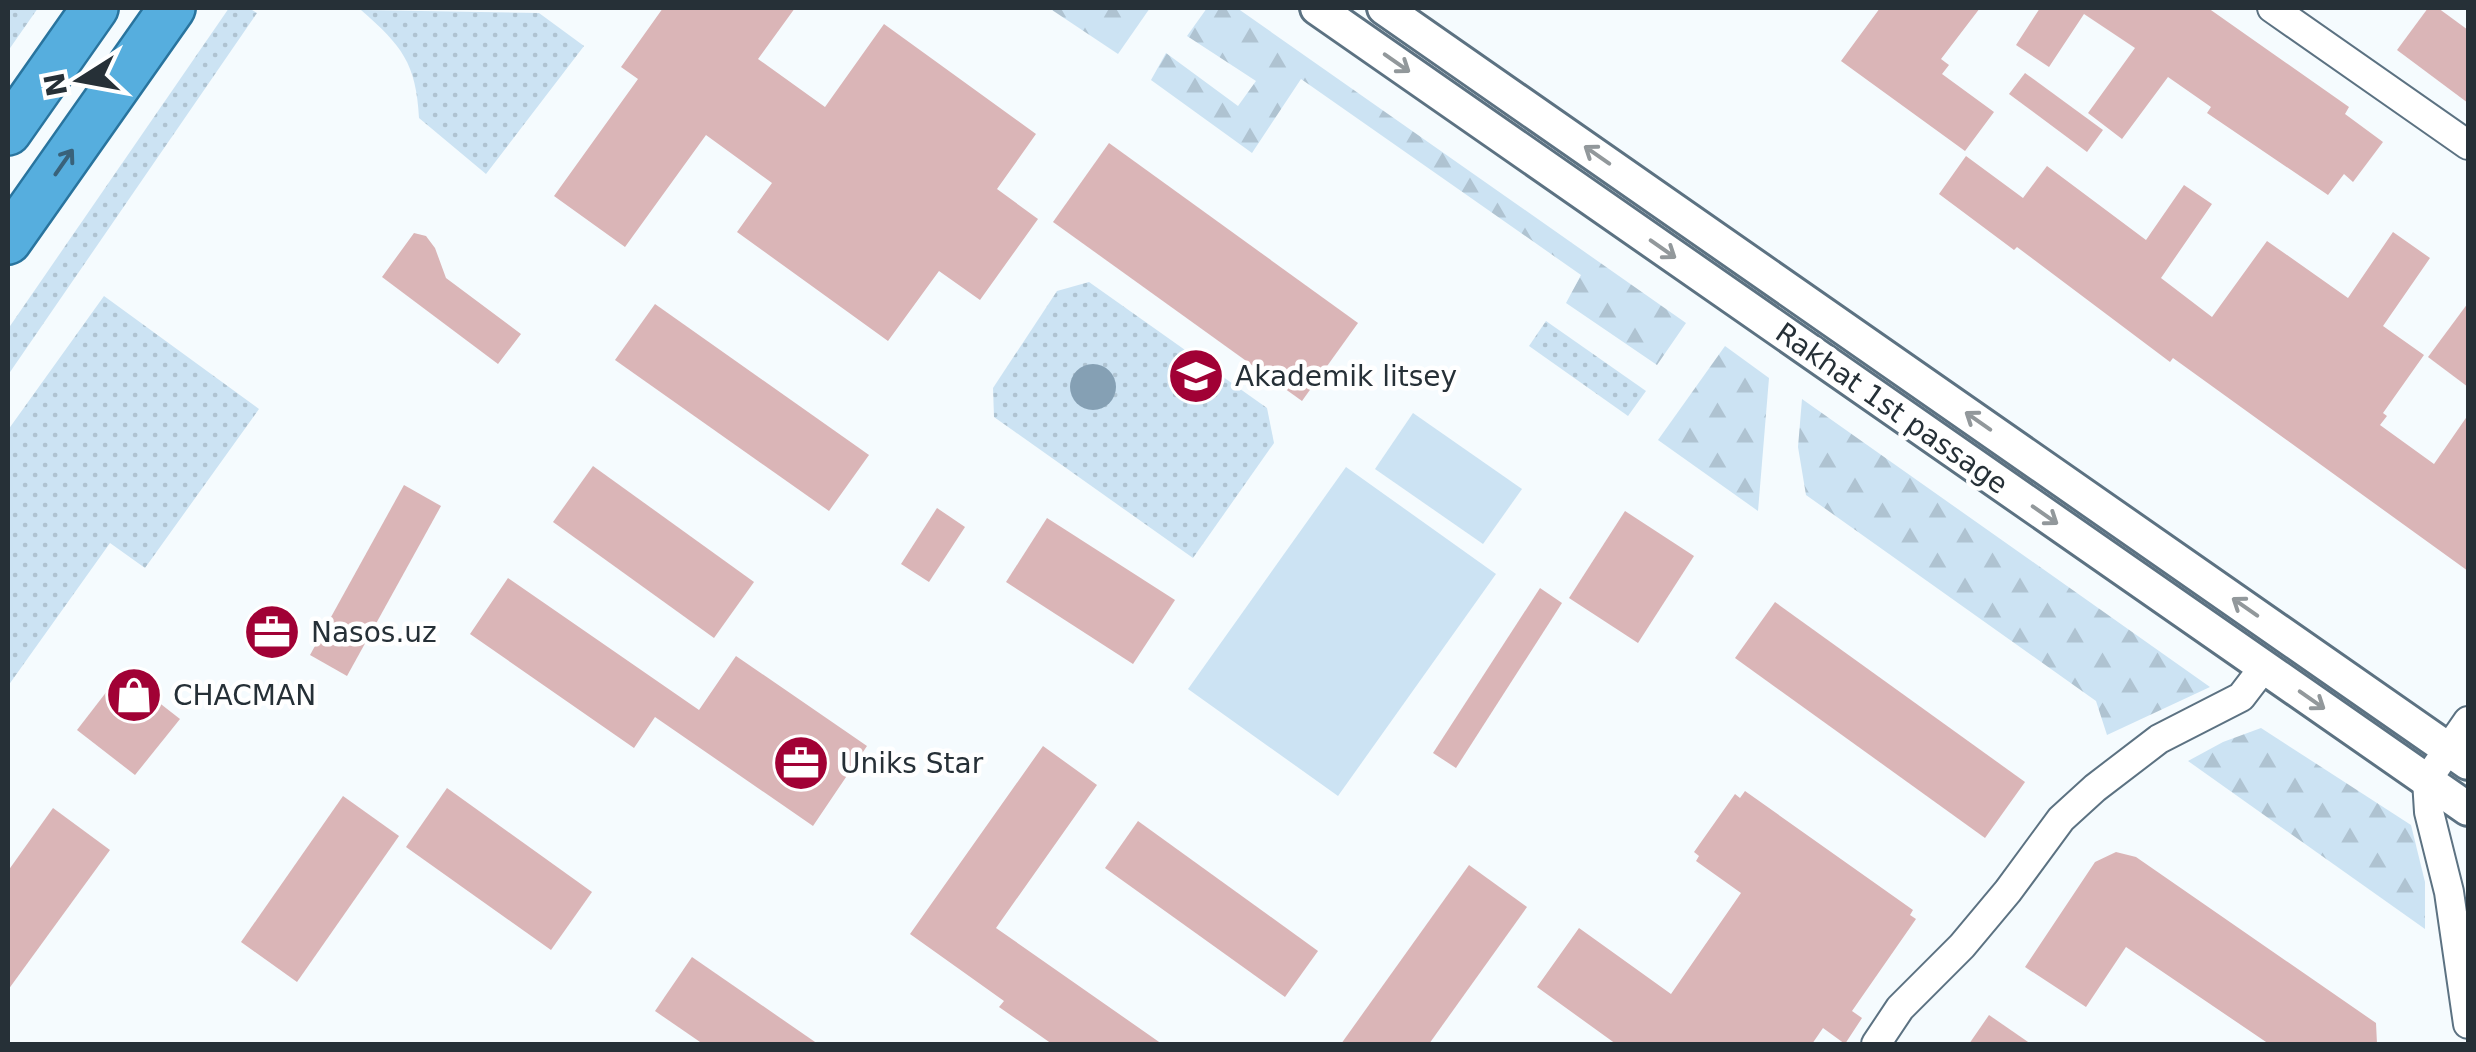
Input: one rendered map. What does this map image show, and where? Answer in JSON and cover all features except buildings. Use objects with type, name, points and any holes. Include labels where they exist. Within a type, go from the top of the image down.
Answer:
[{"type":"highway","points":[[8,132],[96,8]]},
{"type":"highway","points":[[8,241],[172,8]]},
{"type":"highway","points":[[8,106],[46,76]]},
{"type":"street","name":"Rakhat 1st passage","points":[[1316,8],[2468,809]]},
{"type":"street","name":"Rakhat 1st passage","points":[[1384,8],[2458,756]]},
{"type":"street","points":[[2272,8],[2468,145]]},
{"type":"street","points":[[1876,1044],[1900,1008],[1962,946],[2061,820],[2095,788],[2159,739],[2242,698],[2286,636]]},
{"type":"street","points":[[2468,721],[2458,756],[2426,780],[2429,812],[2449,892],[2468,1024]]},
{"type":"green space","points":[[8,8],[38,8],[8,51]]},
{"type":"green space","points":[[229,8],[249,8],[257,13],[8,375],[8,329]]},
{"type":"green space","points":[[1049,8],[1150,8],[1118,54]]},
{"type":"green space","points":[[1207,8],[1237,8],[1686,323],[1657,365],[1566,303],[1581,275],[1301,79],[1252,153],[1151,80],[1166,53],[1238,106],[1256,81],[1187,36]]},
{"type":"green space","points":[[361,10],[539,13],[584,46],[486,174],[419,118],[414,83],[404,57]]},
{"type":"green space","points":[[1089,282],[1267,408],[1274,443],[1193,558],[994,417],[993,388],[1057,291]]},
{"type":"green space","points":[[104,296],[259,409],[145,568],[110,543],[8,686],[8,430]]},
{"type":"green space","points":[[1546,321],[1646,391],[1628,416],[1529,346]]},
{"type":"green space","points":[[1725,346],[1769,378],[1758,511],[1658,440]]},
{"type":"green space","points":[[1802,399],[2210,687],[2107,735],[2096,701],[1806,495],[1798,447]]},
{"type":"green space","points":[[1413,413],[1522,489],[1483,544],[1375,469]]},
{"type":"green space","points":[[1346,467],[1496,574],[1338,796],[1188,689]]},
{"type":"green space","points":[[2261,728],[2411,825],[2425,882],[2425,929],[2188,761]]},
{"type":"shaded area","points":[[1093,364],[1109,371],[1116,387],[1109,403],[1093,410],[1077,403],[1070,387],[1077,371]]},
{"type":"place","name":"Akademik litsey","points":[[1196,376]]},
{"type":"place","name":"Nasos.uz","points":[[272,632]]},
{"type":"place","name":"CHACMAN","points":[[134,695]]},
{"type":"place","name":"Uniks Star","points":[[801,763]]}]
